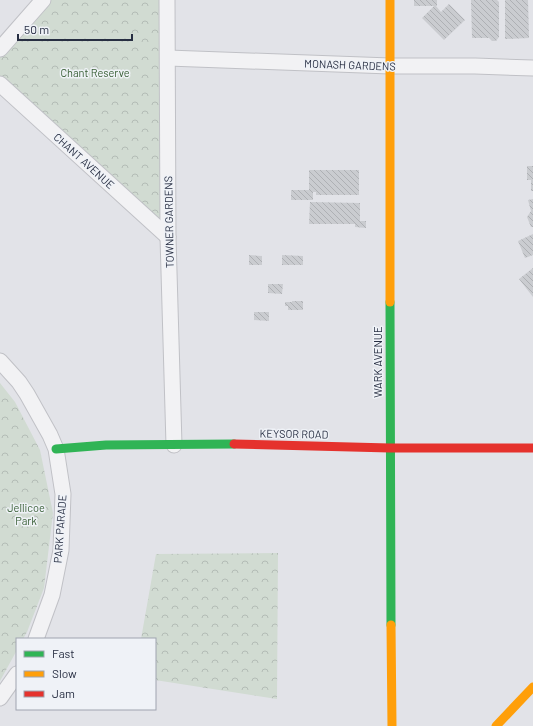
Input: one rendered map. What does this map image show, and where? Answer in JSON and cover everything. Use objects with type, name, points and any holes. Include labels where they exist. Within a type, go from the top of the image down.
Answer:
[{"type":"street","points":[[0,49],[43,0]]},
{"type":"street","name":"TOWNER GARDENS","points":[[167,0],[168,237],[174,445]]},
{"type":"street","name":"WARK AVENUE","points":[[390,0],[390,448],[392,725]]},
{"type":"street","name":"MONASH GARDENS","points":[[168,58],[390,66],[533,68]]},
{"type":"street","name":"CHANT AVENUE","points":[[0,84],[168,237]]},
{"type":"street","name":"PARK PARADE","points":[[0,361],[19,382],[50,435],[56,449],[64,494],[61,550],[52,595],[36,638]]},
{"type":"street","name":"KEYSOR ROAD","points":[[56,449],[106,445],[213,444],[390,448],[533,448]]},
{"type":"street","points":[[0,698],[16,675]]},
{"type":"street","points":[[496,726],[533,687]]},
{"type":"green space","name":"Chant Reserve","points":[[43,0],[167,0],[168,237],[0,84],[0,49]]},
{"type":"green space","name":"Jellicoe Park","points":[[0,383],[15,402],[40,450],[53,513],[44,588],[27,632],[24,638],[16,638],[16,652],[0,681]]},
{"type":"green space","points":[[278,553],[277,699],[156,680],[156,638],[141,638],[156,554]]},
{"type":"building","points":[[414,0],[437,0],[436,6],[441,12],[449,4],[465,20],[444,40],[422,18],[434,6],[414,6]]},
{"type":"building","points":[[471,0],[497,0],[499,2],[499,37],[496,41],[492,41],[489,38],[472,38]]},
{"type":"building","points":[[505,0],[528,0],[529,38],[505,39]]},
{"type":"building","points":[[527,166],[533,166],[533,191],[531,191],[531,180],[527,180]]},
{"type":"building","points":[[309,170],[359,170],[359,195],[316,195],[316,192],[313,192],[313,200],[291,200],[291,190],[309,190]]},
{"type":"building","points":[[533,199],[533,227],[531,227],[527,217],[531,211],[528,200]]},
{"type":"building","points":[[310,202],[360,203],[360,221],[366,221],[366,228],[355,227],[355,224],[309,224]]},
{"type":"building","points":[[533,234],[533,255],[525,258],[518,241]]},
{"type":"building","points":[[249,255],[262,256],[262,265],[249,265]]},
{"type":"building","points":[[282,255],[303,256],[303,265],[282,265]]},
{"type":"building","points":[[533,268],[533,297],[519,279]]},
{"type":"building","points":[[268,284],[283,284],[282,294],[268,293]]},
{"type":"building","points":[[303,301],[303,310],[288,310],[288,306],[285,306],[285,302]]},
{"type":"building","points":[[254,312],[269,312],[269,321],[254,320]]},
{"type":"traffic: fast","points":[[390,302],[391,625]]},
{"type":"traffic: fast","points":[[56,449],[106,445],[234,444]]},
{"type":"traffic: slow","points":[[390,0],[390,302]]},
{"type":"traffic: slow","points":[[391,625],[392,726]]},
{"type":"traffic: slow","points":[[496,726],[533,687]]},
{"type":"traffic: jam","points":[[234,444],[390,448],[533,448]]}]
